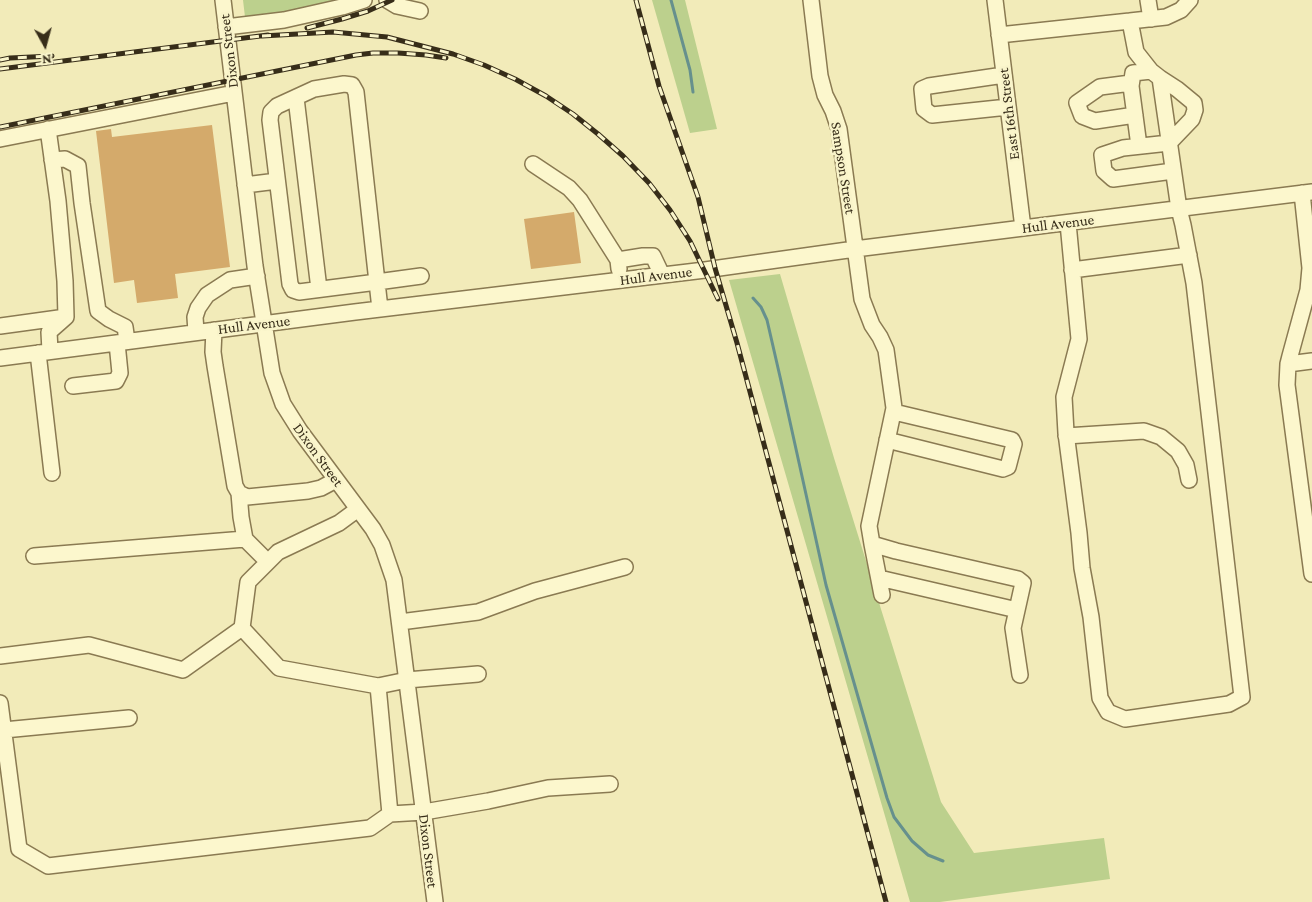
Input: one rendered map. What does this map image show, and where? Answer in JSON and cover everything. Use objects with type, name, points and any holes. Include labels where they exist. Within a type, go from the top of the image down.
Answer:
[{"type":"street","name":"Dixon Street","points":[[223,0],[245,185],[272,373],[283,404],[300,431],[373,529],[382,545],[394,580],[435,902]]},
{"type":"street","points":[[226,27],[284,20],[364,0]]},
{"type":"street","points":[[387,0],[397,6],[420,11]]},
{"type":"street","name":"Sampson Street","points":[[812,0],[820,76],[825,95],[839,129],[862,299],[872,325],[886,350],[894,412]]},
{"type":"street","name":"East 16th Street","points":[[995,0],[1022,228]]},
{"type":"street","points":[[1148,0],[1151,19]]},
{"type":"street","points":[[999,35],[1166,18],[1181,10],[1190,0]]},
{"type":"street","points":[[1130,22],[1136,52],[1155,74],[1194,103],[1195,110],[1192,119],[1169,143],[1123,148],[1102,154],[1104,171],[1114,179],[1173,171]]},
{"type":"street","points":[[1139,146],[1130,86],[1133,73],[1155,74]]},
{"type":"street","points":[[1068,223],[1080,339],[1064,397],[1066,436],[1100,698],[1108,712],[1125,719],[1229,704],[1242,697],[1195,293],[1155,74]]},
{"type":"street","points":[[1004,75],[929,86],[922,89],[924,109],[932,115],[1008,107]]},
{"type":"street","points":[[1131,83],[1100,87],[1077,103],[1082,116],[1095,121],[1135,116]]},
{"type":"street","points":[[380,309],[377,282],[356,92],[352,85],[344,84],[314,89],[276,106],[271,112],[270,120],[290,284],[293,290],[299,292],[319,289],[377,282],[421,276]]},
{"type":"street","points":[[0,139],[234,93]]},
{"type":"street","points":[[296,98],[319,289]]},
{"type":"street","points":[[48,129],[58,201],[66,317]]},
{"type":"street","points":[[52,160],[65,159],[78,166],[98,311],[125,327],[120,374],[116,381],[73,386]]},
{"type":"street","points":[[532,164],[569,188],[580,200],[618,260],[620,280]]},
{"type":"street","points":[[245,185],[278,181]]},
{"type":"street","points":[[1307,193],[1310,268],[1308,290],[1288,364],[1287,385],[1309,527],[1312,574]]},
{"type":"street","name":"Hull Avenue","points":[[0,358],[1307,193]]},
{"type":"street","points":[[1072,270],[1189,255]]},
{"type":"street","points":[[618,260],[653,256],[662,275]]},
{"type":"street","points":[[196,332],[195,316],[207,295],[230,280],[257,276]]},
{"type":"street","points":[[0,326],[66,317]]},
{"type":"street","points":[[52,473],[44,352],[49,332],[66,317]]},
{"type":"street","points":[[214,330],[213,352],[215,366],[235,486],[239,493],[245,539],[268,562]]},
{"type":"street","points":[[1288,364],[1312,361]]},
{"type":"street","points":[[882,595],[869,526],[887,440],[894,412],[1012,440],[1014,444],[1008,467],[1003,469],[887,440]]},
{"type":"street","points":[[1066,436],[1144,431],[1161,437],[1178,451],[1186,466],[1189,480]]},
{"type":"street","points":[[239,493],[246,497],[308,491],[321,488],[336,480]]},
{"type":"street","points":[[0,656],[89,645],[183,670],[242,628],[248,582],[278,552],[340,522],[358,509]]},
{"type":"street","points":[[34,556],[245,539]]},
{"type":"street","points":[[872,544],[1018,579],[1023,583],[1014,628],[1020,675]]},
{"type":"street","points":[[400,622],[478,612],[535,591],[625,567]]},
{"type":"street","points":[[879,578],[1017,610]]},
{"type":"street","points":[[242,628],[279,668],[378,686],[407,680],[478,674]]},
{"type":"street","points":[[378,686],[390,814]]},
{"type":"street","points":[[0,703],[19,849],[48,866],[370,828],[390,814],[424,812],[548,788],[610,784]]},
{"type":"street","points":[[4,730],[129,718]]},
{"type":"green space","points":[[243,0],[345,0],[321,7],[245,17]]},
{"type":"green space","points":[[652,0],[685,0],[717,129],[690,133]]},
{"type":"green space","points":[[780,274],[834,458],[941,802],[974,853],[1104,838],[1110,879],[940,902],[910,902],[729,280]]},
{"type":"building","points":[[212,125],[230,267],[175,274],[178,298],[137,303],[134,280],[114,283],[96,131],[111,129],[112,137]]},
{"type":"building","points":[[574,212],[581,263],[531,269],[524,219]]},
{"type":"waterway","points":[[671,0],[690,70],[693,92]]},
{"type":"waterway","points":[[753,298],[761,307],[767,320],[826,585],[887,798],[894,817],[912,841],[928,855],[943,861]]},
{"type":"railway","points":[[307,28],[368,11],[392,0]]},
{"type":"railway","points":[[636,0],[659,86],[698,197],[715,268],[737,343],[886,902]]},
{"type":"railway","points":[[262,36],[333,32],[387,37],[453,54],[484,65],[546,96],[598,134],[649,183],[670,210],[690,241],[718,299]]},
{"type":"railway","points":[[0,69],[268,35]]},
{"type":"railway","points":[[0,127],[356,55],[398,53],[446,58]]},
{"type":"railway","points":[[0,60],[52,56]]}]
